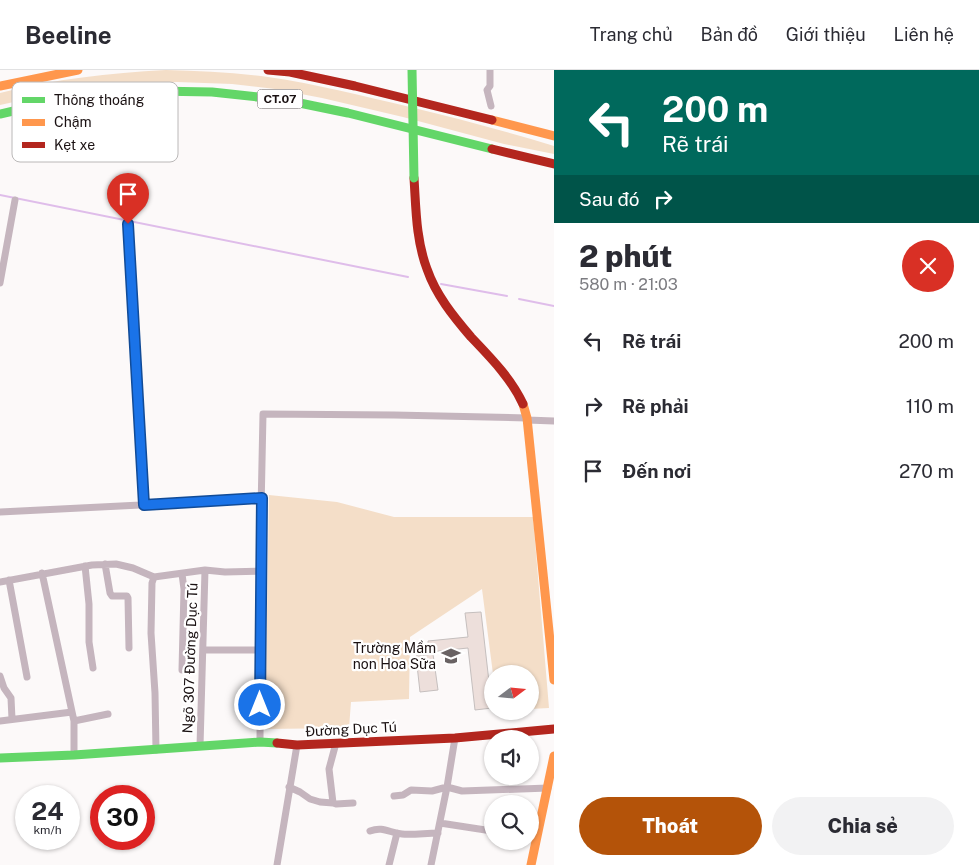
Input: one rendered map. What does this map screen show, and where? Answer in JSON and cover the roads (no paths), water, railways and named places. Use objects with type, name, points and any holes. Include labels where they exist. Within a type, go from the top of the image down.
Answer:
[{"type":"main road","points":[[20,82],[78,70]]},
{"type":"main road","name":"CT.07","points":[[268,70],[290,72],[355,86],[554,136]]},
{"type":"main road","points":[[412,70],[414,178],[418,242],[432,283],[440,296],[456,318],[511,383],[521,400],[527,419],[554,680]]},
{"type":"main road","name":"CT.07","points":[[178,91],[212,92],[303,103],[554,164]]},
{"type":"main road","name":"Đường Dục Tú","points":[[0,758],[156,750],[260,742],[296,745],[455,738],[554,729]]},
{"type":"main road","points":[[539,818],[548,788],[554,756]]},
{"type":"main road","points":[[531,865],[532,850]]},
{"type":"street","points":[[490,70],[490,86],[487,90],[491,106]]},
{"type":"street","points":[[0,283],[15,200]]},
{"type":"street","points":[[128,224],[144,505]]},
{"type":"street","points":[[260,742],[263,414],[396,415],[554,421]]},
{"type":"street","points":[[0,512],[262,498]]},
{"type":"street","points":[[0,582],[85,566],[106,564],[133,568],[154,577],[205,570],[225,572],[261,571]]},
{"type":"street","points":[[106,564],[110,593],[112,596],[127,596],[128,598],[129,648]]},
{"type":"street","points":[[85,566],[90,604],[89,642],[93,668]]},
{"type":"street","name":"Ngõ 307 Đường Dục Tú","points":[[200,746],[205,570]]},
{"type":"street","points":[[42,574],[74,721],[74,755]]},
{"type":"street","points":[[182,574],[184,589],[182,670]]},
{"type":"street","points":[[154,577],[152,584],[151,633],[156,750]]},
{"type":"street","points":[[9,580],[27,677]]},
{"type":"street","points":[[203,650],[261,650]]},
{"type":"street","points":[[0,676],[4,688],[11,698],[12,719]]},
{"type":"street","points":[[0,721],[72,712]]},
{"type":"street","points":[[74,721],[108,714]]},
{"type":"street","points":[[431,865],[455,738]]},
{"type":"street","points":[[333,803],[330,769],[336,743]]},
{"type":"street","points":[[276,865],[296,745]]},
{"type":"street","points":[[289,787],[310,799],[320,802],[353,804]]},
{"type":"street","points":[[394,796],[403,795],[411,790],[432,791],[447,788],[462,791],[548,788]]},
{"type":"street","points":[[440,823],[484,830]]},
{"type":"street","points":[[370,831],[386,830],[403,834],[438,833]]},
{"type":"street","points":[[389,865],[397,833]]},
{"type":"waterway","points":[[0,195],[408,277]]},
{"type":"waterway","points":[[441,284],[507,296]]},
{"type":"waterway","points":[[519,299],[554,306]]},
{"type":"place","name":"Trường Mầm non Hoa Sữa","points":[[451,656]]}]
